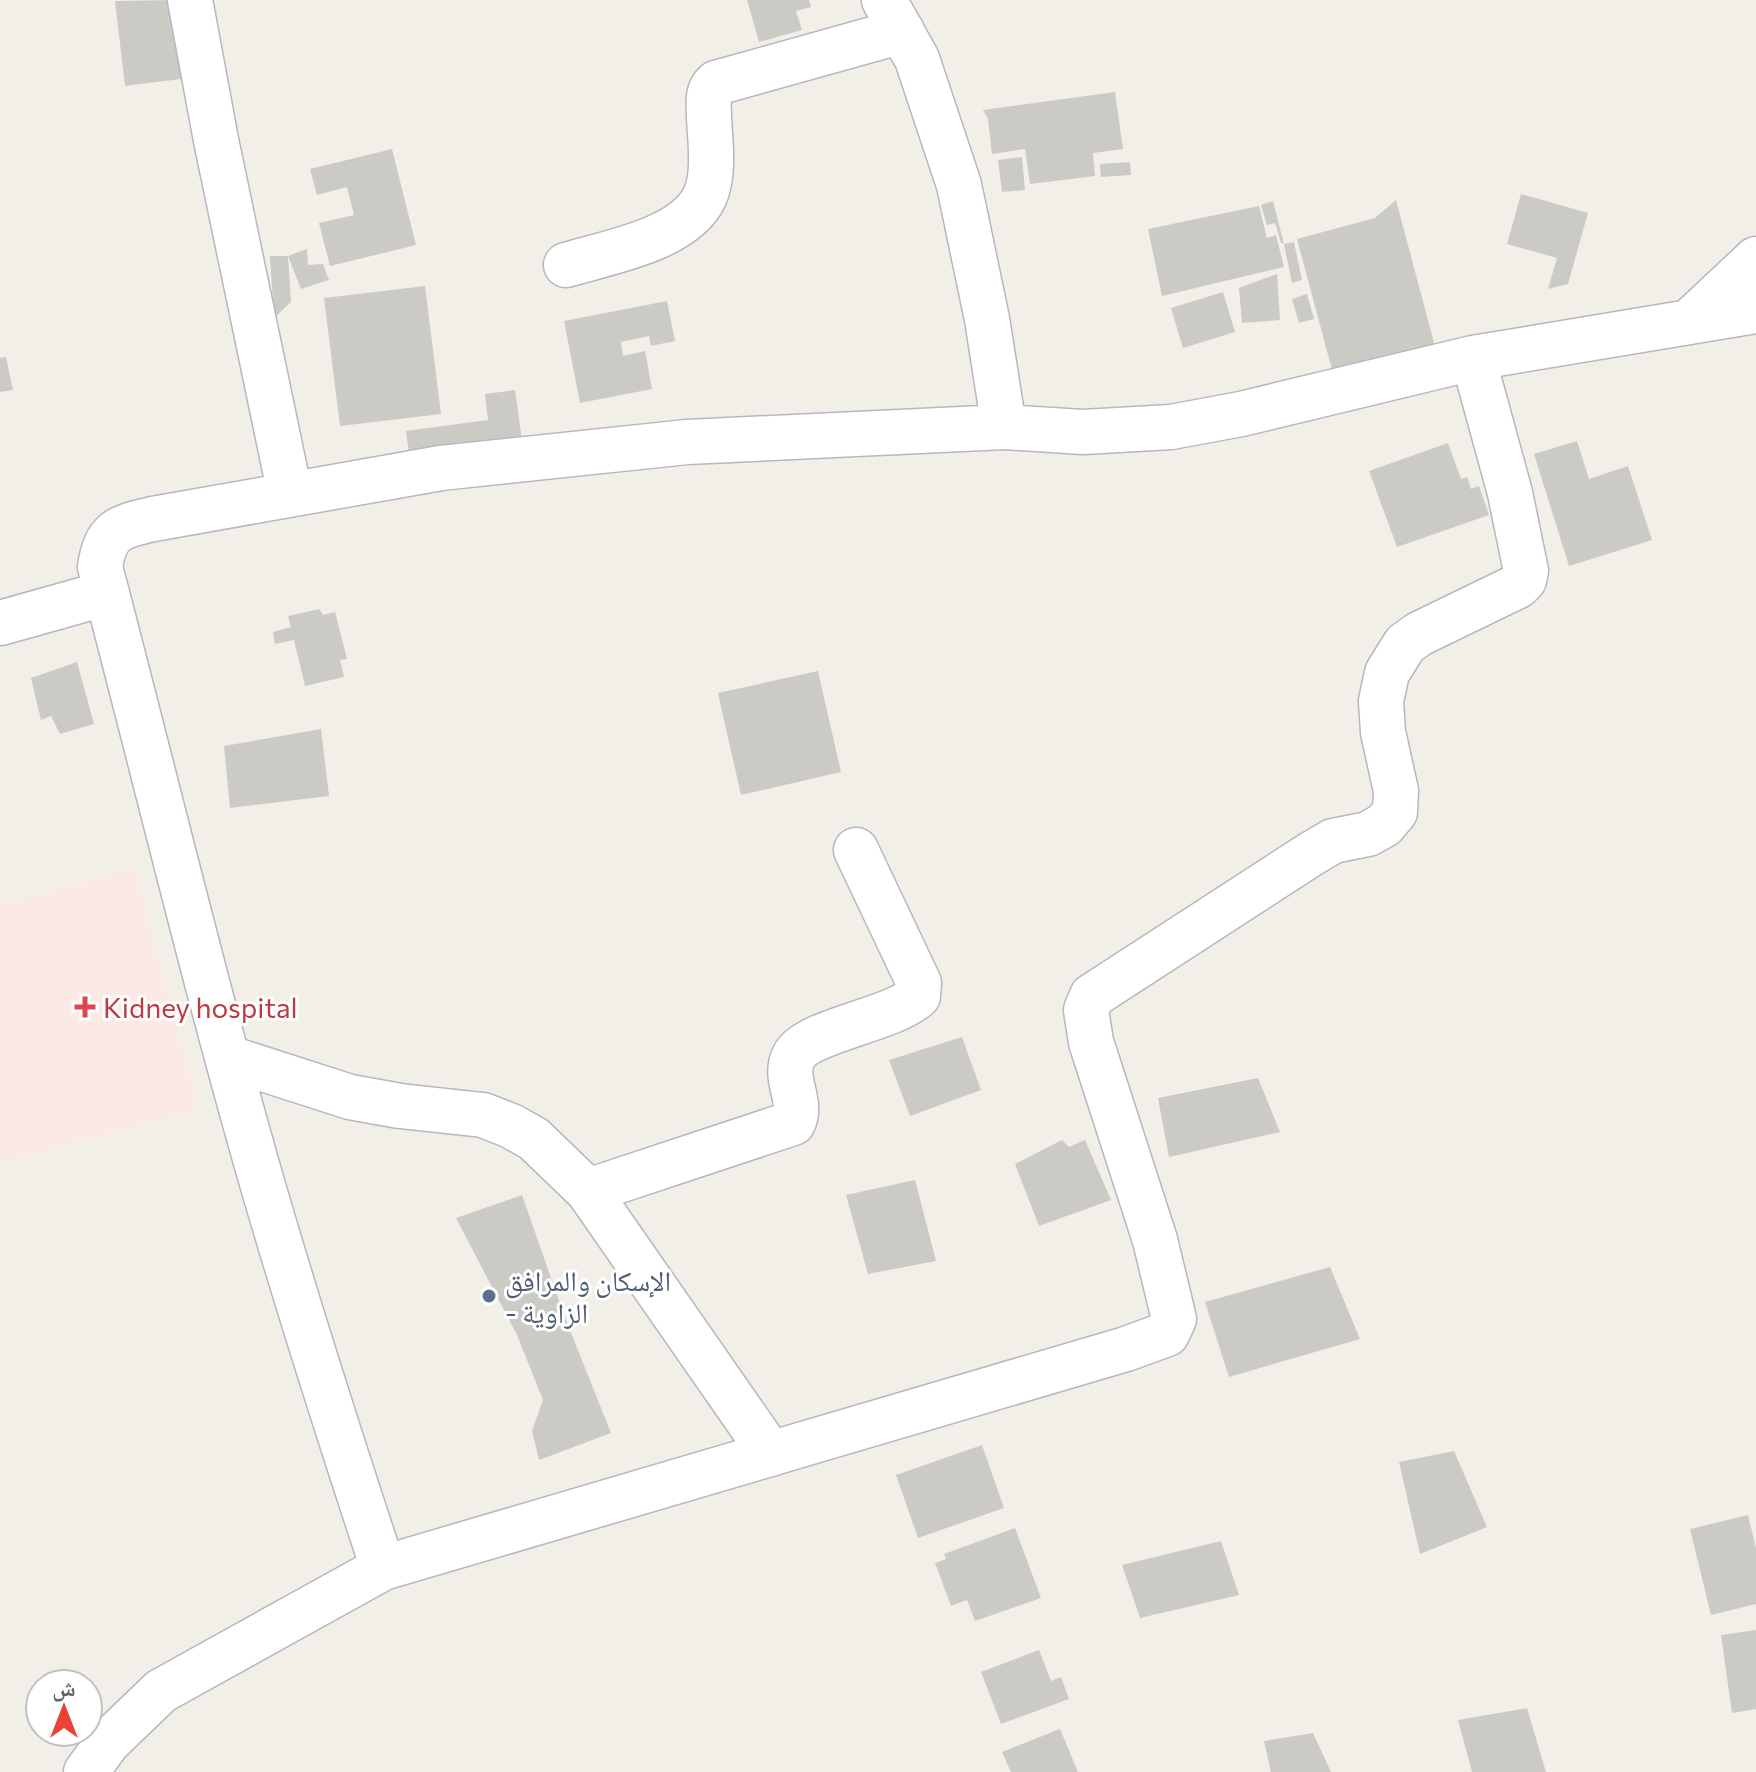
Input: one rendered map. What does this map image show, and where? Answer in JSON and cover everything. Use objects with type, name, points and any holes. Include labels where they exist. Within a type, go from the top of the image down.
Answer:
[{"type":"street","points":[[190,0],[290,494]]},
{"type":"street","points":[[566,265],[661,235],[682,225],[696,209],[708,187],[709,94],[716,83],[893,15],[922,72],[959,185],[992,343],[1004,427]]},
{"type":"street","points":[[1690,321],[1756,259]]},
{"type":"street","points":[[383,1568],[313,1355],[265,1191],[131,694],[100,567],[109,537],[121,527],[290,494],[441,468],[565,454],[687,442],[1004,427],[1083,432],[1171,427],[1241,414],[1473,358],[1756,311]]},
{"type":"street","points":[[86,1772],[108,1742],[161,1691],[383,1568],[1126,1349],[1167,1334],[1174,1319],[1155,1240],[1091,1042],[1086,1010],[1092,996],[1250,892],[1333,841],[1368,834],[1384,825],[1395,812],[1396,791],[1383,732],[1381,701],[1387,673],[1405,644],[1518,586],[1524,580],[1526,571],[1510,493],[1473,358]]},
{"type":"street","points":[[0,623],[107,593]]},
{"type":"street","points":[[588,1191],[793,1123],[798,1108],[790,1071],[798,1049],[819,1038],[901,1009],[918,996],[919,983],[856,850]]},
{"type":"street","points":[[229,1058],[350,1097],[483,1115],[534,1139],[588,1191],[771,1454]]},
{"type":"shaded area","name":"Kidney hospital","points":[[133,869],[198,1109],[0,1162],[0,905]]},
{"type":"building","points":[[180,0],[189,78],[125,86],[115,1]]},
{"type":"building","points":[[747,0],[809,0],[811,7],[796,11],[802,30],[759,42]]},
{"type":"building","points":[[1115,92],[1123,149],[1093,153],[1095,176],[1030,184],[1025,149],[992,154],[988,119],[983,110]]},
{"type":"building","points":[[392,149],[416,245],[330,266],[319,223],[354,215],[347,187],[317,195],[310,169]]},
{"type":"building","points":[[1022,157],[1025,190],[1002,192],[998,160]]},
{"type":"building","points":[[1130,162],[1131,175],[1101,177],[1100,164]]},
{"type":"building","points":[[1521,194],[1588,213],[1568,284],[1548,289],[1557,258],[1507,244]]},
{"type":"building","points":[[1396,200],[1437,354],[1335,381],[1297,239],[1375,218]]},
{"type":"building","points":[[1273,201],[1284,244],[1275,223],[1267,225],[1261,205]]},
{"type":"building","points":[[1259,206],[1267,238],[1276,235],[1284,267],[1162,296],[1148,229]]},
{"type":"building","points":[[1294,242],[1302,280],[1292,283],[1284,244]]},
{"type":"building","points":[[307,249],[308,265],[323,264],[329,280],[301,289],[288,256]]},
{"type":"building","points":[[270,256],[288,256],[291,302],[274,318]]},
{"type":"building","points":[[1277,274],[1280,320],[1242,323],[1239,288]]},
{"type":"building","points":[[425,286],[441,414],[340,426],[324,298]]},
{"type":"building","points":[[1223,292],[1235,332],[1183,348],[1171,308]]},
{"type":"building","points":[[1307,294],[1314,319],[1299,323],[1292,299]]},
{"type":"building","points":[[667,301],[675,341],[651,346],[649,336],[621,342],[623,356],[645,351],[652,389],[580,403],[564,321]]},
{"type":"building","points":[[6,357],[13,390],[0,392],[0,358]]},
{"type":"building","points":[[515,390],[522,440],[409,454],[406,431],[488,420],[485,394]]},
{"type":"building","points":[[1577,441],[1589,479],[1628,466],[1652,540],[1569,566],[1534,454]]},
{"type":"building","points":[[1448,443],[1461,479],[1467,477],[1471,489],[1479,486],[1489,515],[1397,547],[1369,471]]},
{"type":"building","points":[[319,609],[323,615],[335,612],[347,659],[340,660],[344,677],[305,686],[294,640],[275,644],[273,632],[291,627],[288,616]]},
{"type":"building","points":[[77,662],[94,724],[60,734],[51,716],[41,720],[31,678]]},
{"type":"building","points":[[818,671],[841,772],[741,795],[718,693]]},
{"type":"building","points":[[321,729],[329,796],[230,808],[224,746]]},
{"type":"building","points":[[962,1037],[981,1090],[910,1116],[889,1060]]},
{"type":"building","points":[[1258,1078],[1280,1132],[1169,1157],[1158,1098]]},
{"type":"building","points":[[1062,1140],[1069,1147],[1085,1140],[1111,1200],[1039,1226],[1015,1164]]},
{"type":"building","points":[[915,1180],[936,1261],[868,1274],[846,1195]]},
{"type":"building","points":[[522,1195],[564,1315],[611,1433],[539,1460],[532,1431],[543,1400],[517,1335],[456,1218]]},
{"type":"building","points":[[1330,1267],[1360,1339],[1229,1377],[1205,1302]]},
{"type":"building","points":[[982,1445],[1004,1508],[918,1538],[896,1475]]},
{"type":"building","points":[[1454,1451],[1487,1527],[1420,1554],[1399,1462]]},
{"type":"building","points":[[1748,1515],[1756,1548],[1756,1604],[1711,1615],[1690,1529]]},
{"type":"building","points":[[1015,1528],[1041,1598],[975,1621],[967,1600],[951,1606],[935,1563],[946,1559],[944,1554]]},
{"type":"building","points":[[1221,1541],[1239,1595],[1140,1618],[1122,1565]]},
{"type":"building","points":[[1756,1630],[1756,1709],[1732,1713],[1721,1635]]},
{"type":"building","points":[[1039,1650],[1051,1681],[1061,1677],[1069,1699],[1001,1724],[981,1672]]},
{"type":"building","points":[[1527,1708],[1546,1772],[1472,1772],[1458,1720]]},
{"type":"building","points":[[1060,1729],[1078,1772],[1011,1772],[1002,1752]]},
{"type":"building","points":[[1313,1733],[1331,1772],[1271,1772],[1264,1741]]},
{"type":"place","name":"Kidney hospital","points":[[85,1007]]},
{"type":"place","name":"الإسكان والمرافق - الزاوية","points":[[489,1296]]}]
